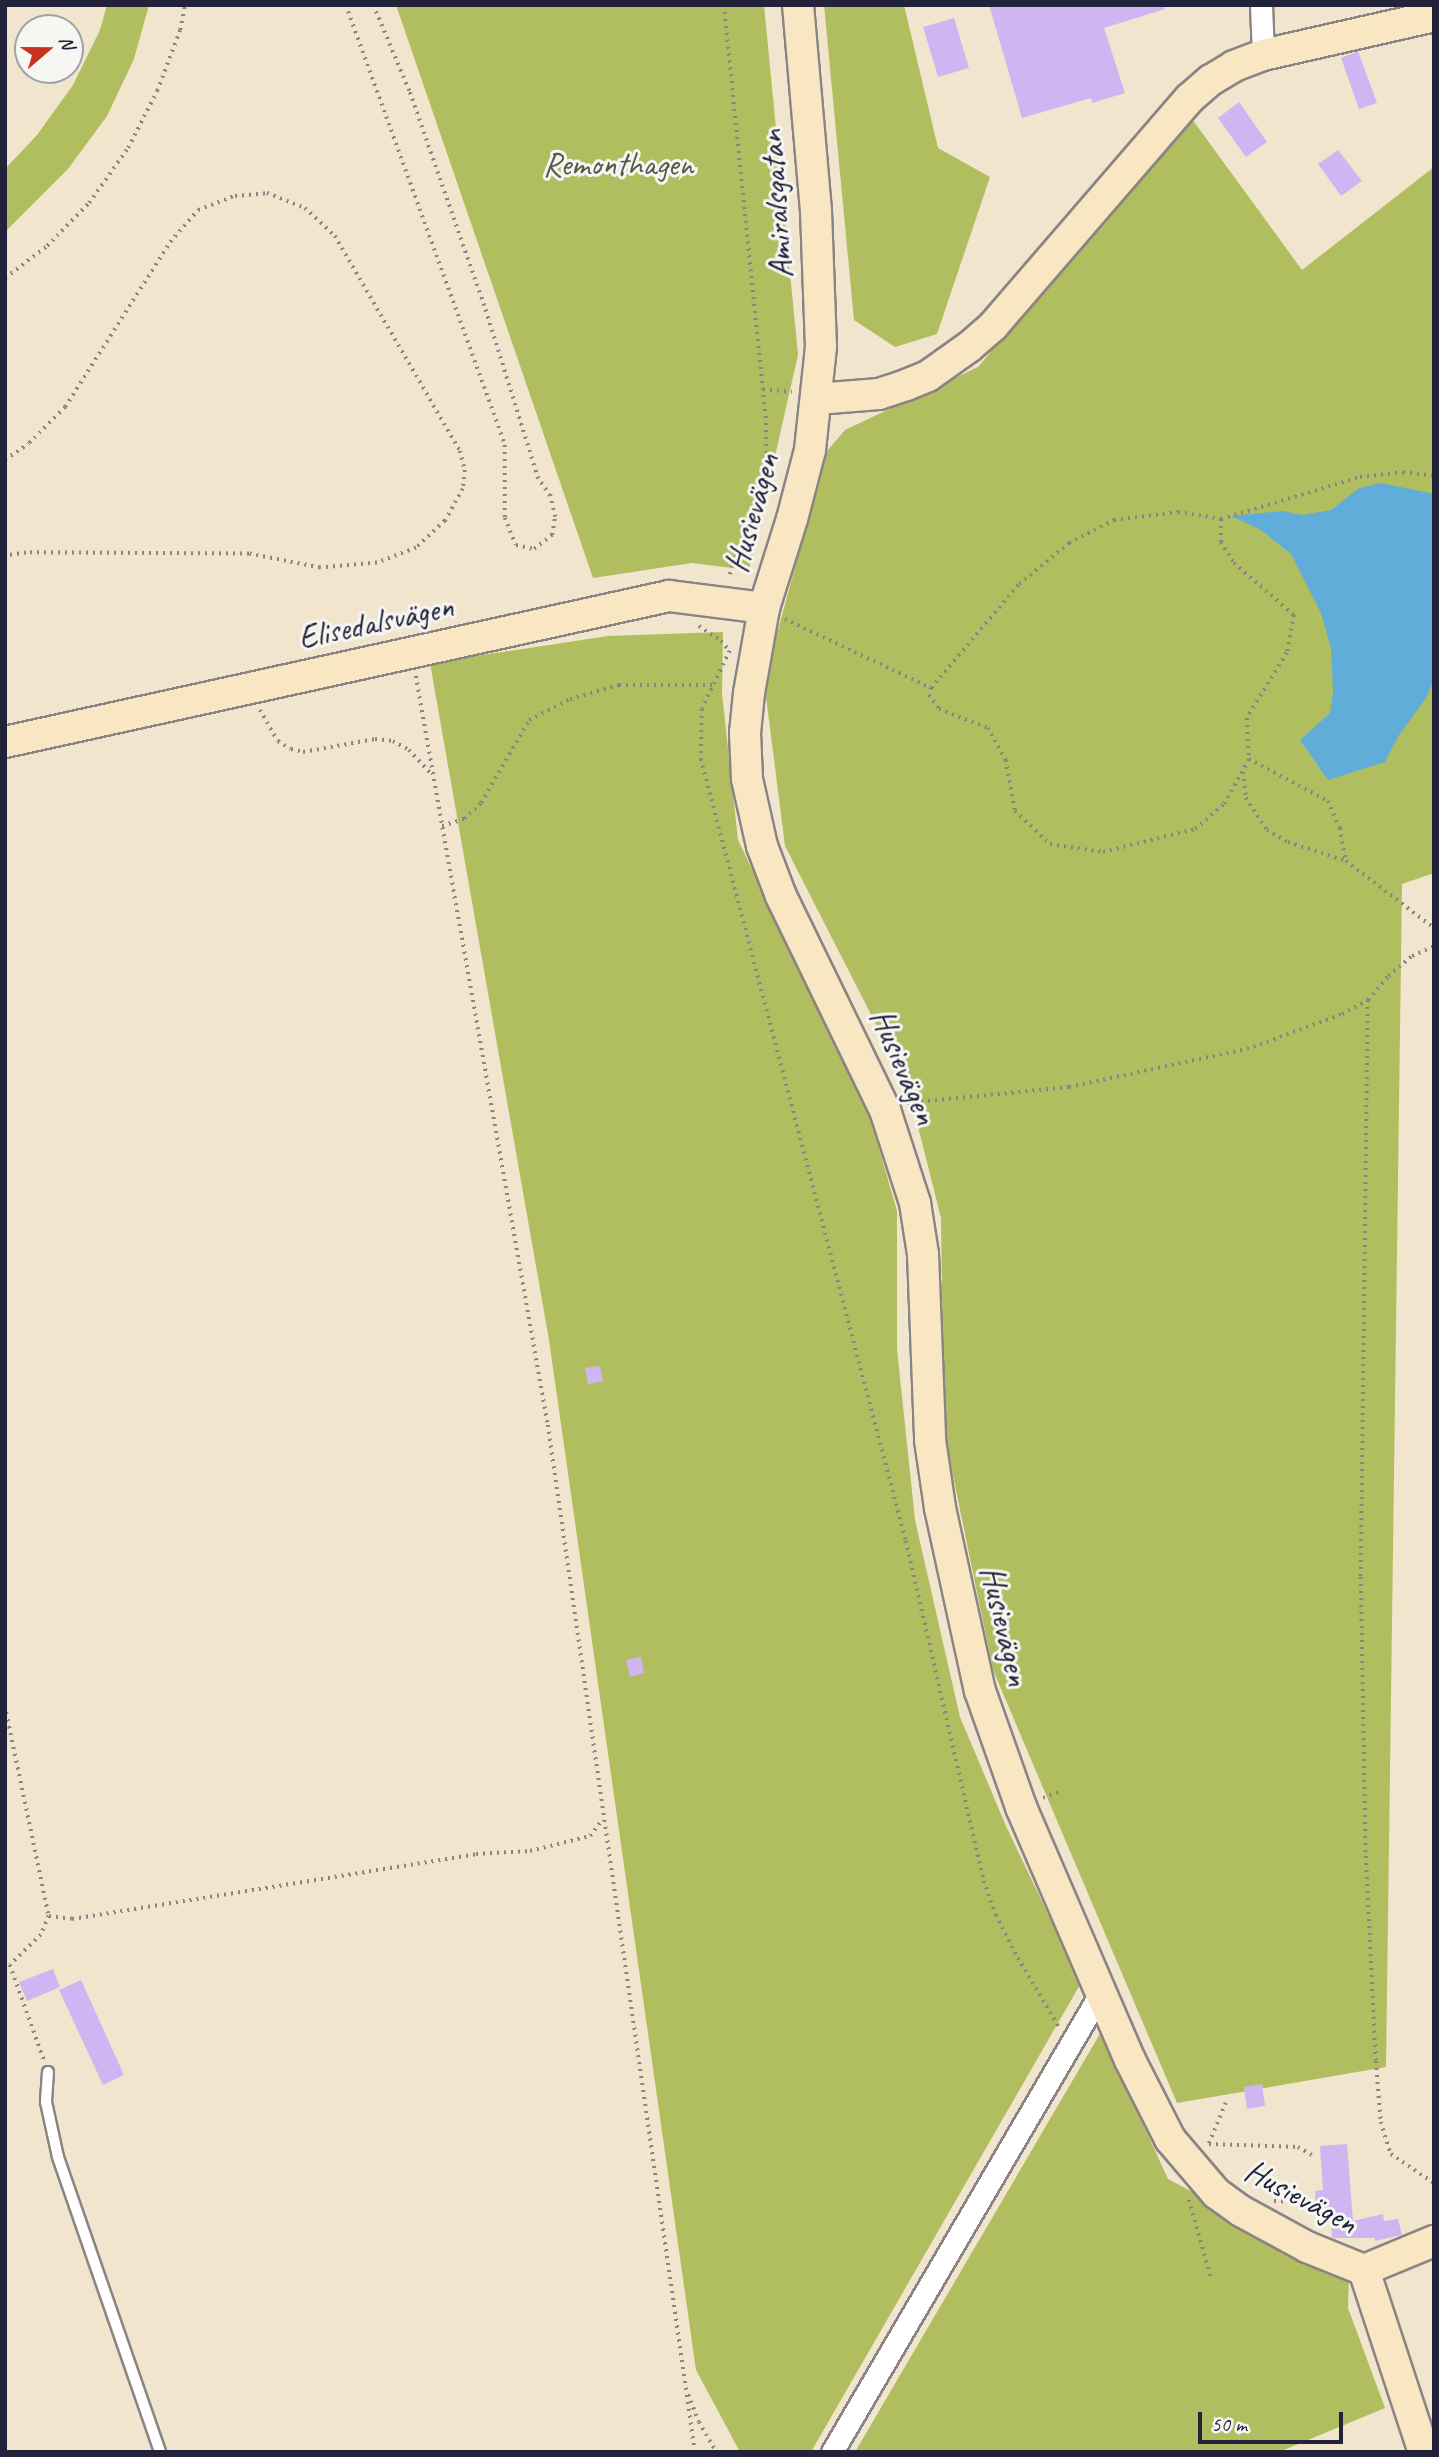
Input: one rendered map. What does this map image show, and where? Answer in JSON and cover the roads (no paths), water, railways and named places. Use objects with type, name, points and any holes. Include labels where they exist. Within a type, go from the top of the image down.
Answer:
[{"type":"street","name":"Amiralsgatan","points":[[798,5],[816,211],[821,347],[817,399]]},
{"type":"street","points":[[1261,5],[1263,55]]},
{"type":"street","points":[[817,399],[879,394],[906,386],[960,354],[993,326],[1191,98],[1211,80],[1234,66],[1263,55],[1434,16]]},
{"type":"street","name":"Husievägen","points":[[817,399],[810,450],[764,608],[753,662],[745,733],[747,779],[762,846],[781,896],[885,1110],[915,1203],[923,1254],[930,1440],[942,1520],[980,1691],[1021,1807],[1152,2107],[1170,2138],[1188,2163],[1216,2193],[1241,2211],[1307,2247],[1364,2270]]},
{"type":"street","name":"Elisedalsvägen","points":[[5,742],[668,596],[764,608]]},
{"type":"street","points":[[832,2452],[1101,1992]]},
{"type":"street","points":[[1424,2452],[1364,2270],[1434,2241]]},
{"type":"lane","points":[[48,2071],[46,2102],[58,2157],[160,2452]]},
{"type":"water","points":[[1381,483],[1434,494],[1434,679],[1426,698],[1399,735],[1385,762],[1328,780],[1300,740],[1330,713],[1333,691],[1331,648],[1321,613],[1291,554],[1261,530],[1231,516],[1283,511],[1302,515],[1331,510],[1359,488]]},
{"type":"park label","name":"Remonthagen","points":[[618,165]]}]
